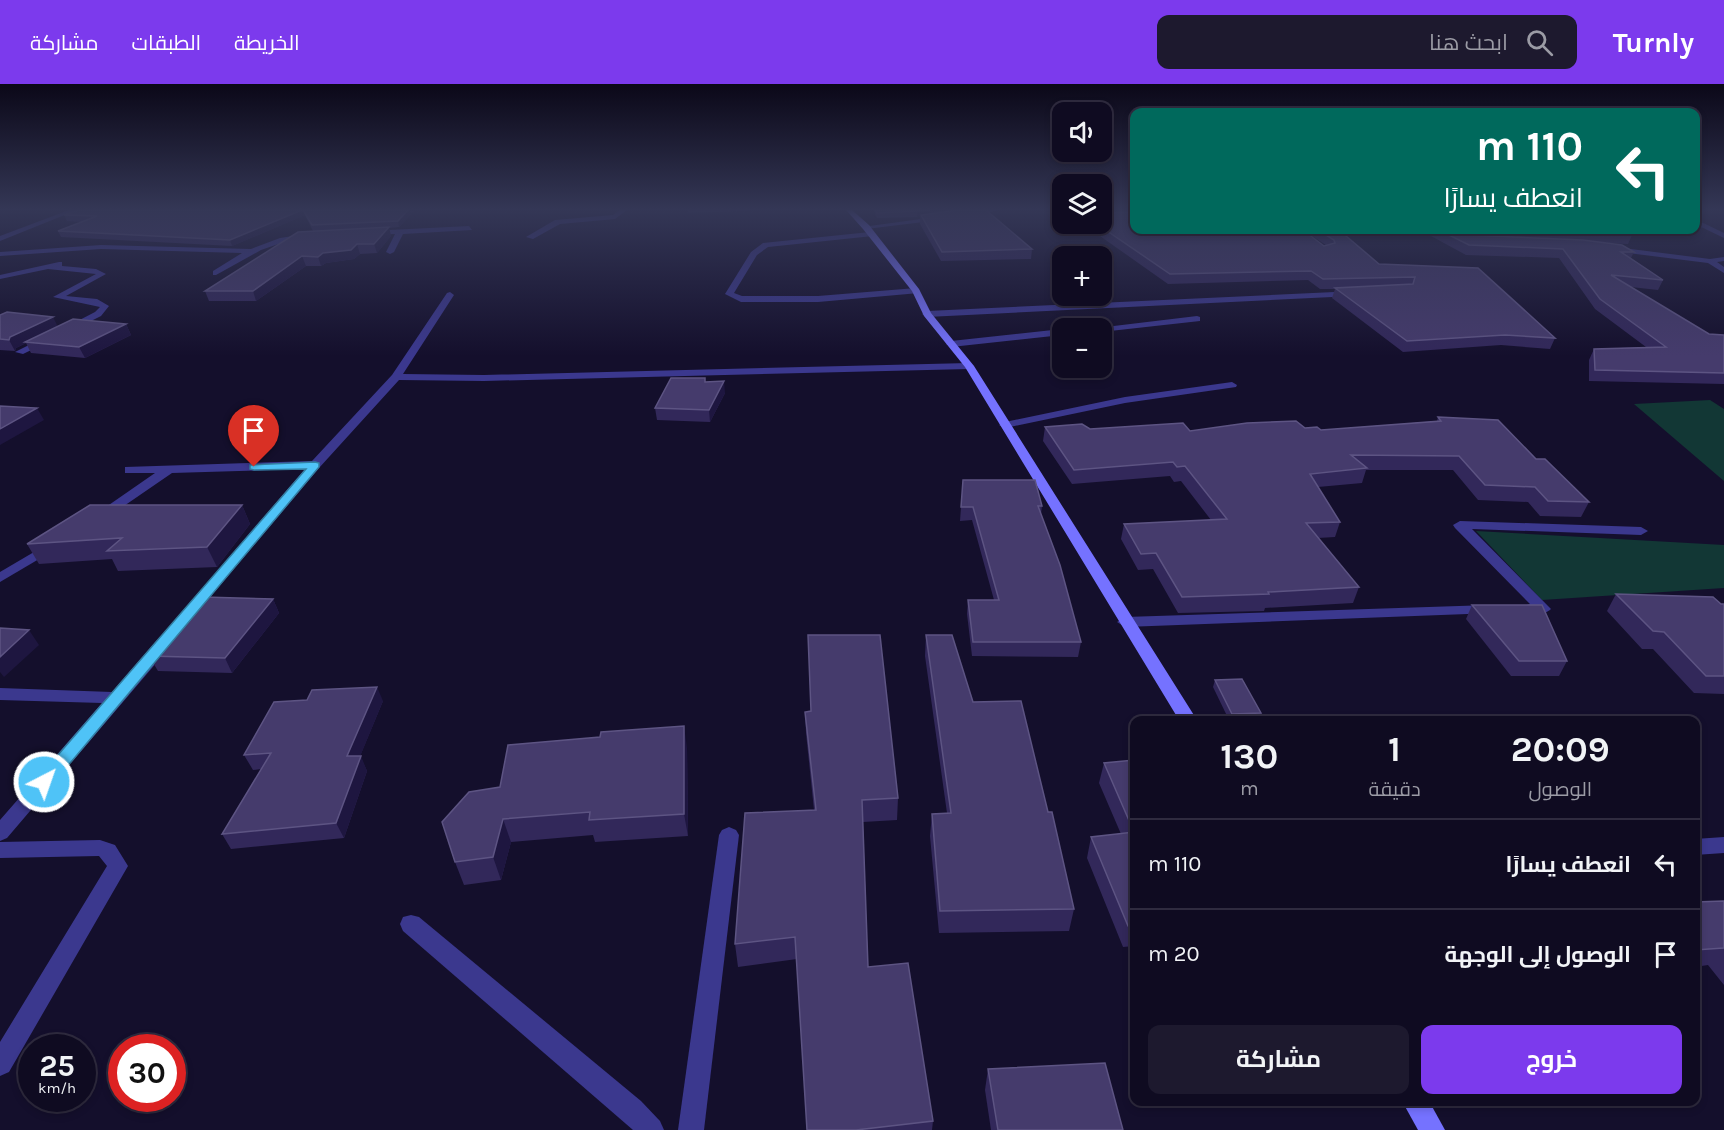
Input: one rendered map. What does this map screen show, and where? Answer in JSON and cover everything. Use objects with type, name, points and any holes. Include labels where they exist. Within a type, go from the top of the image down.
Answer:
[{"type":"street","points":[[50,267],[71,259]]},
{"type":"street","points":[[216,273],[241,259]]},
{"type":"street","points":[[751,259],[729,294],[741,299],[818,299],[916,291]]},
{"type":"street","points":[[891,259],[916,291],[927,314],[969,366],[1125,622],[1185,716]]},
{"type":"street","points":[[1692,259],[1710,261],[1724,259]]},
{"type":"street","points":[[1710,261],[1724,271]]},
{"type":"street","points":[[0,277],[27,269],[50,267],[101,272],[100,277],[57,297],[97,302],[105,306],[98,314],[20,352]]},
{"type":"street","points":[[927,314],[1360,293]]},
{"type":"street","points":[[0,833],[118,698],[315,465],[396,377],[450,295]]},
{"type":"street","points":[[1112,328],[1197,319]]},
{"type":"street","points":[[951,344],[1052,334]]},
{"type":"street","points":[[396,377],[484,378],[969,366]]},
{"type":"street","points":[[1005,425],[1125,400],[1232,385]]},
{"type":"street","points":[[129,470],[315,465]]},
{"type":"street","points":[[84,526],[169,470]]},
{"type":"street","points":[[1125,622],[1543,609],[1460,525],[1641,531]]},
{"type":"street","points":[[0,578],[65,538]]},
{"type":"street","points":[[0,694],[118,698]]},
{"type":"street","points":[[691,1130],[729,835]]},
{"type":"street","points":[[1700,847],[1724,845]]},
{"type":"street","points":[[0,850],[100,848],[108,851],[118,867],[0,1064]]},
{"type":"street","points":[[411,924],[632,1110],[651,1130]]},
{"type":"street","points":[[1418,1106],[1432,1130]]},
{"type":"green space","points":[[1710,400],[1724,409],[1724,481],[1634,404]]},
{"type":"green space","points":[[1476,531],[1724,545],[1724,588],[1542,600]]},
{"type":"building","points":[[256,259],[298,259],[253,291],[205,291]]},
{"type":"building","points":[[1148,259],[1373,259],[1379,264],[1478,268],[1555,338],[1505,335],[1407,341],[1335,288],[1413,284],[1415,277],[1323,279],[1311,271],[1170,274]]},
{"type":"building","points":[[1570,259],[1631,259],[1663,280],[1611,275],[1709,334],[1724,335],[1724,373],[1595,370],[1594,349],[1666,347],[1600,299]]},
{"type":"building","points":[[7,312],[53,317],[10,337],[9,340],[0,339],[0,315]]},
{"type":"building","points":[[73,319],[126,324],[79,347],[25,342]]},
{"type":"building","points":[[671,378],[705,378],[705,382],[724,381],[709,410],[655,408]]},
{"type":"building","points":[[0,406],[37,408],[0,429]]},
{"type":"building","points":[[1438,417],[1498,420],[1536,459],[1545,459],[1589,502],[1548,501],[1535,487],[1485,485],[1459,456],[1351,455],[1367,468],[1310,474],[1340,522],[1306,523],[1359,587],[1268,592],[1269,594],[1182,597],[1156,553],[1141,554],[1124,524],[1227,519],[1185,466],[1177,467],[1173,462],[1074,470],[1045,427],[1082,424],[1090,429],[1183,423],[1190,431],[1247,423],[1296,421],[1305,428],[1317,427],[1321,430],[1441,421]]},
{"type":"building","points":[[963,480],[1035,480],[1042,506],[1038,506],[1060,565],[1081,642],[973,642],[968,600],[999,600],[973,507],[961,507]]},
{"type":"building","points":[[90,505],[242,505],[207,547],[107,551],[122,538],[27,544]]},
{"type":"building","points":[[1616,594],[1713,597],[1724,604],[1724,676],[1706,676],[1664,632],[1653,631]]},
{"type":"building","points":[[203,597],[273,599],[225,658],[149,656]]},
{"type":"building","points":[[1472,605],[1542,605],[1567,661],[1519,661]]},
{"type":"building","points":[[0,628],[29,630],[0,657]]},
{"type":"building","points":[[808,635],[880,635],[898,798],[862,800],[868,967],[908,963],[933,1121],[856,1130],[807,1130],[795,937],[735,944],[745,813],[816,810],[805,712],[811,711]]},
{"type":"building","points":[[926,635],[952,635],[973,702],[1021,701],[1048,812],[1052,812],[1074,909],[940,911],[932,814],[951,813]]},
{"type":"building","points":[[1242,679],[1261,713],[1232,714],[1215,680]]},
{"type":"building","points":[[377,687],[347,756],[361,756],[336,823],[222,834],[271,753],[244,755],[274,702],[307,700],[312,690]]},
{"type":"building","points":[[684,726],[684,814],[589,820],[590,812],[503,819],[493,857],[455,862],[442,822],[469,792],[500,787],[508,745],[600,737],[601,732]]},
{"type":"building","points":[[1130,760],[1130,823],[1104,763]]},
{"type":"building","points":[[1130,832],[1130,926],[1128,926],[1091,837]]},
{"type":"building","points":[[1724,901],[1724,948],[1700,950],[1700,902]]},
{"type":"building","points":[[1105,1063],[1123,1130],[998,1130],[988,1069]]},
{"type":"route","points":[[44,782],[315,465],[254,467]]}]
